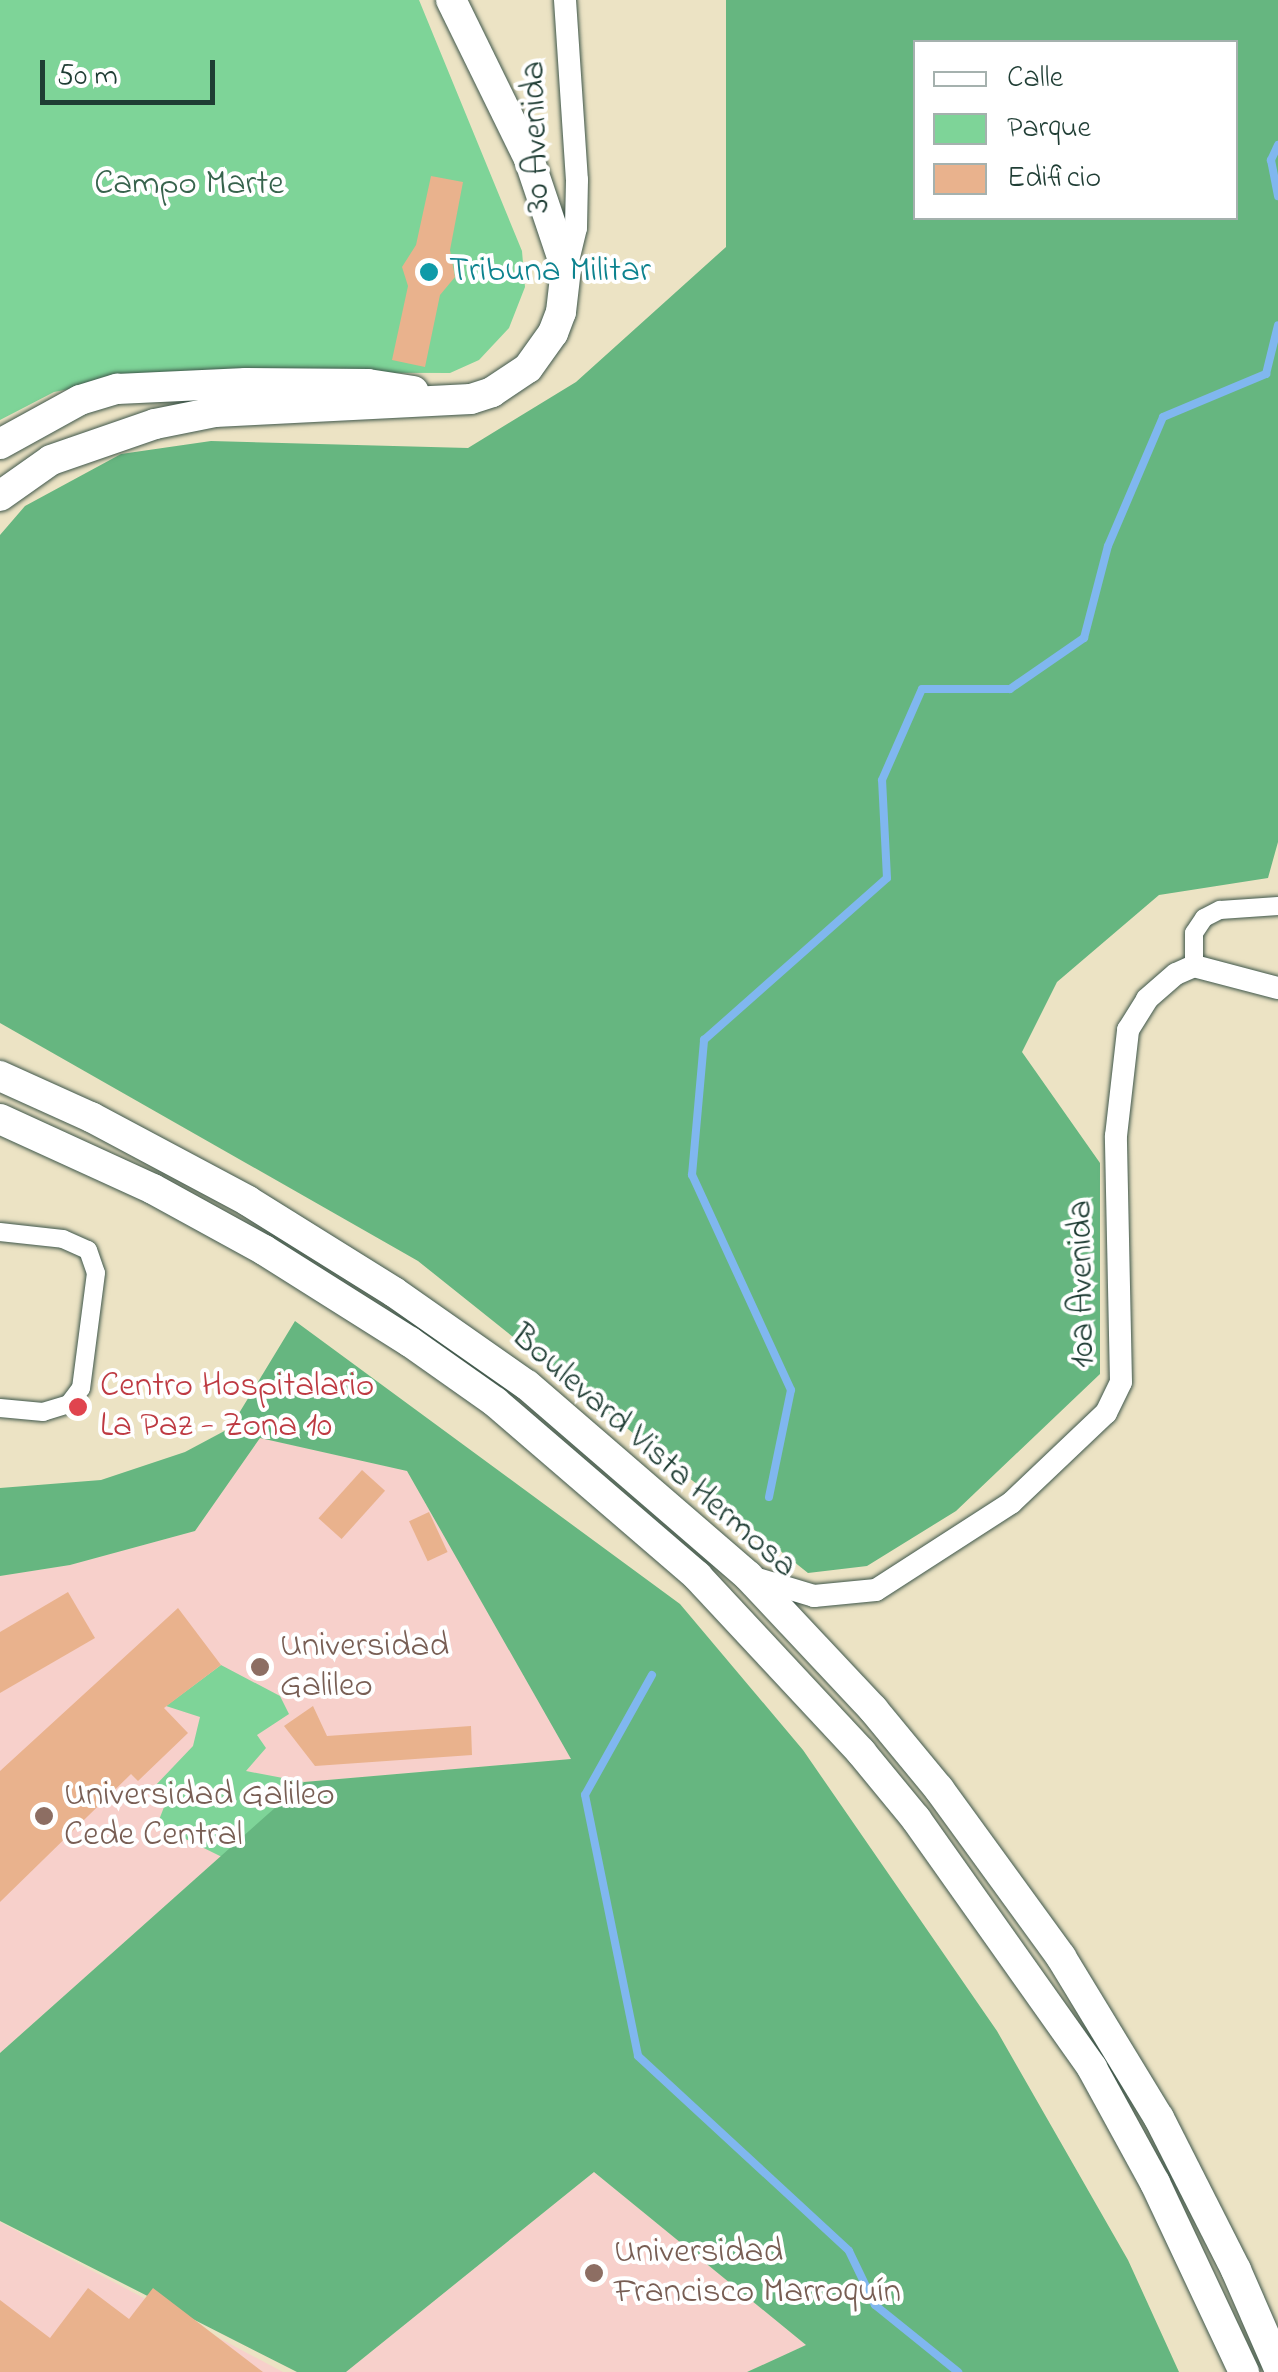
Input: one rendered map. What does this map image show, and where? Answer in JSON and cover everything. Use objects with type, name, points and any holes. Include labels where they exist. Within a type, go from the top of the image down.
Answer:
[{"type":"main road","points":[[0,496],[51,460],[155,424],[215,412],[471,399],[511,381],[542,351],[562,312],[566,269],[530,159],[451,0]]},
{"type":"main road","points":[[0,444],[80,400],[150,385],[368,384],[471,399]]},
{"type":"main road","name":"Boulevard Vista Hermosa","points":[[0,1076],[91,1117],[248,1201],[394,1292],[528,1385],[748,1576],[873,1709],[939,1789],[1061,1957],[1167,2134],[1236,2270],[1278,2366]]},
{"type":"main road","name":"Boulevard Vista Hermosa","points":[[0,1119],[168,1197],[410,1342],[495,1402],[698,1576],[861,1752],[916,1818],[1092,2068],[1155,2184],[1244,2372]]},
{"type":"street","name":"30 Avenida","points":[[566,0],[577,180],[576,228],[566,269]]},
{"type":"street","points":[[1278,906],[1220,910],[1204,918],[1194,933],[1194,966],[1278,988]]},
{"type":"street","name":"10a Avenida","points":[[748,1576],[814,1596],[876,1590],[1011,1503],[1106,1413],[1121,1382],[1116,1136],[1128,1030],[1147,999],[1176,974],[1194,966]]},
{"type":"street","points":[[0,1232],[63,1239],[88,1250],[96,1272],[80,1388],[68,1404],[42,1412],[0,1408]]},
{"type":"shaded area","name":"Universidad Galileo","points":[[260,1438],[407,1471],[572,1759],[304,1782],[0,2053],[0,1576],[70,1565],[195,1531]]},
{"type":"shaded area","name":"Universidad Francisco Marroquín","points":[[594,2172],[806,2345],[747,2372],[346,2372]]},
{"type":"shaded area","points":[[0,2222],[125,2288],[283,2372],[0,2372]]},
{"type":"green space","name":"Campo Marte","points":[[0,0],[419,0],[522,251],[525,287],[509,328],[479,360],[450,373],[156,372],[54,392],[0,420]]},
{"type":"green space","points":[[726,0],[1278,0],[1278,842],[1268,878],[1159,895],[1057,982],[1022,1052],[1100,1163],[1100,1374],[956,1511],[867,1566],[808,1573],[418,1261],[0,1023],[0,535],[25,506],[121,454],[211,441],[468,448],[576,382],[726,247]]},
{"type":"green space","points":[[295,1321],[680,1604],[803,1750],[997,2031],[1128,2260],[1179,2372],[747,2372],[806,2345],[594,2172],[346,2372],[297,2372],[0,2221],[0,2053],[304,1782],[571,1759],[407,1471],[260,1438],[195,1531],[70,1565],[0,1576],[0,1488],[101,1480],[185,1452],[230,1428]]},
{"type":"green space","points":[[221,1665],[280,1696],[289,1714],[257,1735],[266,1748],[246,1771],[304,1782],[222,1857],[157,1825],[166,1802],[154,1787],[193,1746],[200,1717],[166,1706]]},
{"type":"building","name":"Tribuna Militar","points":[[431,176],[463,182],[450,250],[455,277],[440,295],[425,367],[392,360],[408,286],[402,267],[416,245]]},
{"type":"building","points":[[362,1470],[385,1491],[342,1539],[319,1518]]},
{"type":"building","points":[[429,1512],[448,1552],[428,1561],[409,1521]]},
{"type":"building","points":[[68,1592],[95,1638],[0,1693],[0,1632]]},
{"type":"building","points":[[178,1608],[221,1665],[164,1708],[188,1733],[138,1781],[131,1774],[0,1902],[0,1771]]},
{"type":"building","points":[[313,1706],[327,1736],[471,1726],[472,1755],[315,1766],[284,1726]]},
{"type":"building","points":[[88,2288],[129,2319],[153,2288],[263,2372],[0,2372],[0,2300],[50,2338]]},
{"type":"waterway","points":[[1278,145],[1271,160],[1278,196]]},
{"type":"waterway","points":[[769,1497],[791,1390],[692,1175],[704,1040],[887,878],[882,780],[922,689],[1010,689],[1084,638],[1108,546],[1163,417],[1266,374],[1278,325]]},
{"type":"waterway","points":[[652,1675],[585,1795],[638,2056],[849,2251],[875,2305],[958,2372]]},
{"type":"place","name":"Tribuna Militar","points":[[429,272]]},
{"type":"place","name":"Centro Hospitalario La Paz - Zona 10","points":[[78,1407]]},
{"type":"place","name":"Universidad Galileo","points":[[260,1667]]},
{"type":"place","name":"Universidad Galileo Cede Central","points":[[44,1816]]},
{"type":"place","name":"Universidad Francisco Marroquín","points":[[594,2273]]}]
